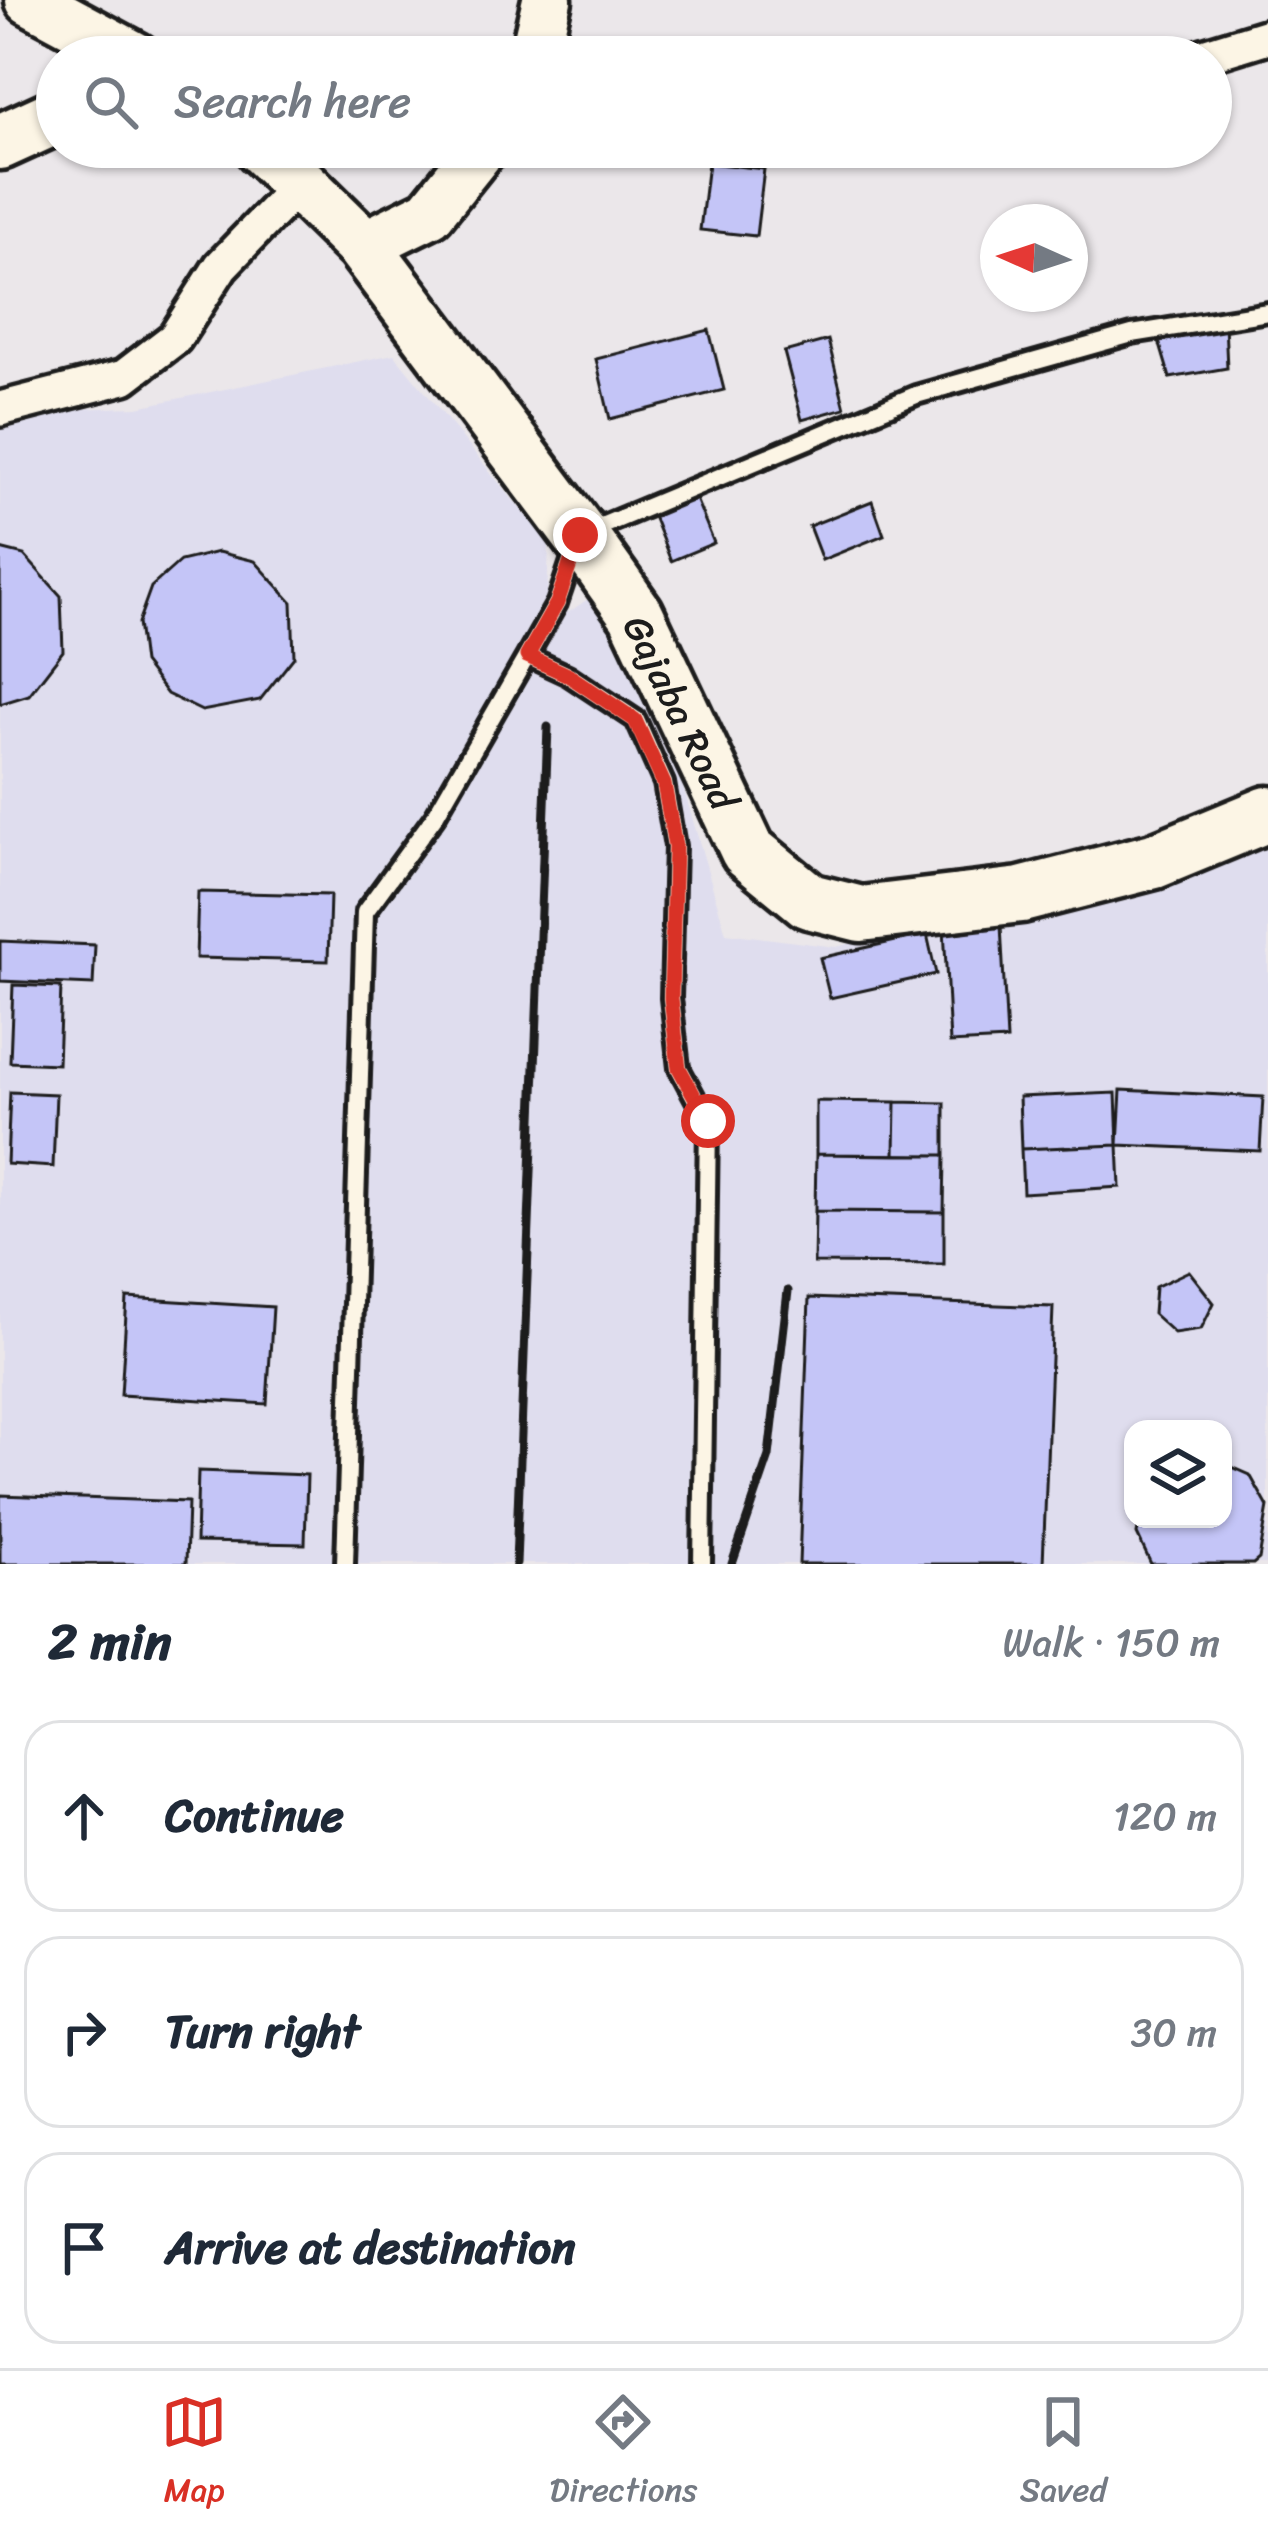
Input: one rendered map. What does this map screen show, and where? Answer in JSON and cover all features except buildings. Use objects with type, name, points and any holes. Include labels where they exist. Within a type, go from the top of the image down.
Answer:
[{"type":"main road","points":[[0,142],[36,126]]},
{"type":"main road","name":"Gajaba Road","points":[[284,168],[363,246],[580,535],[636,614],[748,850],[808,901],[861,914],[1021,895],[1154,861],[1268,814]]},
{"type":"street","points":[[30,0],[97,36]]},
{"type":"street","points":[[539,36],[547,0]]},
{"type":"street","points":[[1232,47],[1268,36]]},
{"type":"street","points":[[0,409],[124,376],[175,338],[279,168]]},
{"type":"street","points":[[363,246],[430,213],[467,168]]},
{"type":"lane","points":[[345,1564],[365,912],[435,816],[527,656],[557,603],[580,535],[916,395],[1132,334],[1268,312]]},
{"type":"lane","points":[[527,656],[568,675],[635,720],[664,784],[675,846],[671,998],[679,1068],[708,1121],[702,1564]]},
{"type":"shaded area","points":[[394,354],[549,544],[547,599],[569,612],[588,599],[657,698],[726,933],[836,947],[1268,838],[1268,1564],[0,1564],[0,411],[138,407]]},
{"type":"railway","points":[[516,1564],[548,727]]},
{"type":"railway","points":[[732,1564],[769,1456],[788,1291]]},
{"type":"route","points":[[580,535],[557,603],[527,656],[568,675],[635,720],[664,784],[675,846],[671,998],[679,1068],[708,1121]]}]
